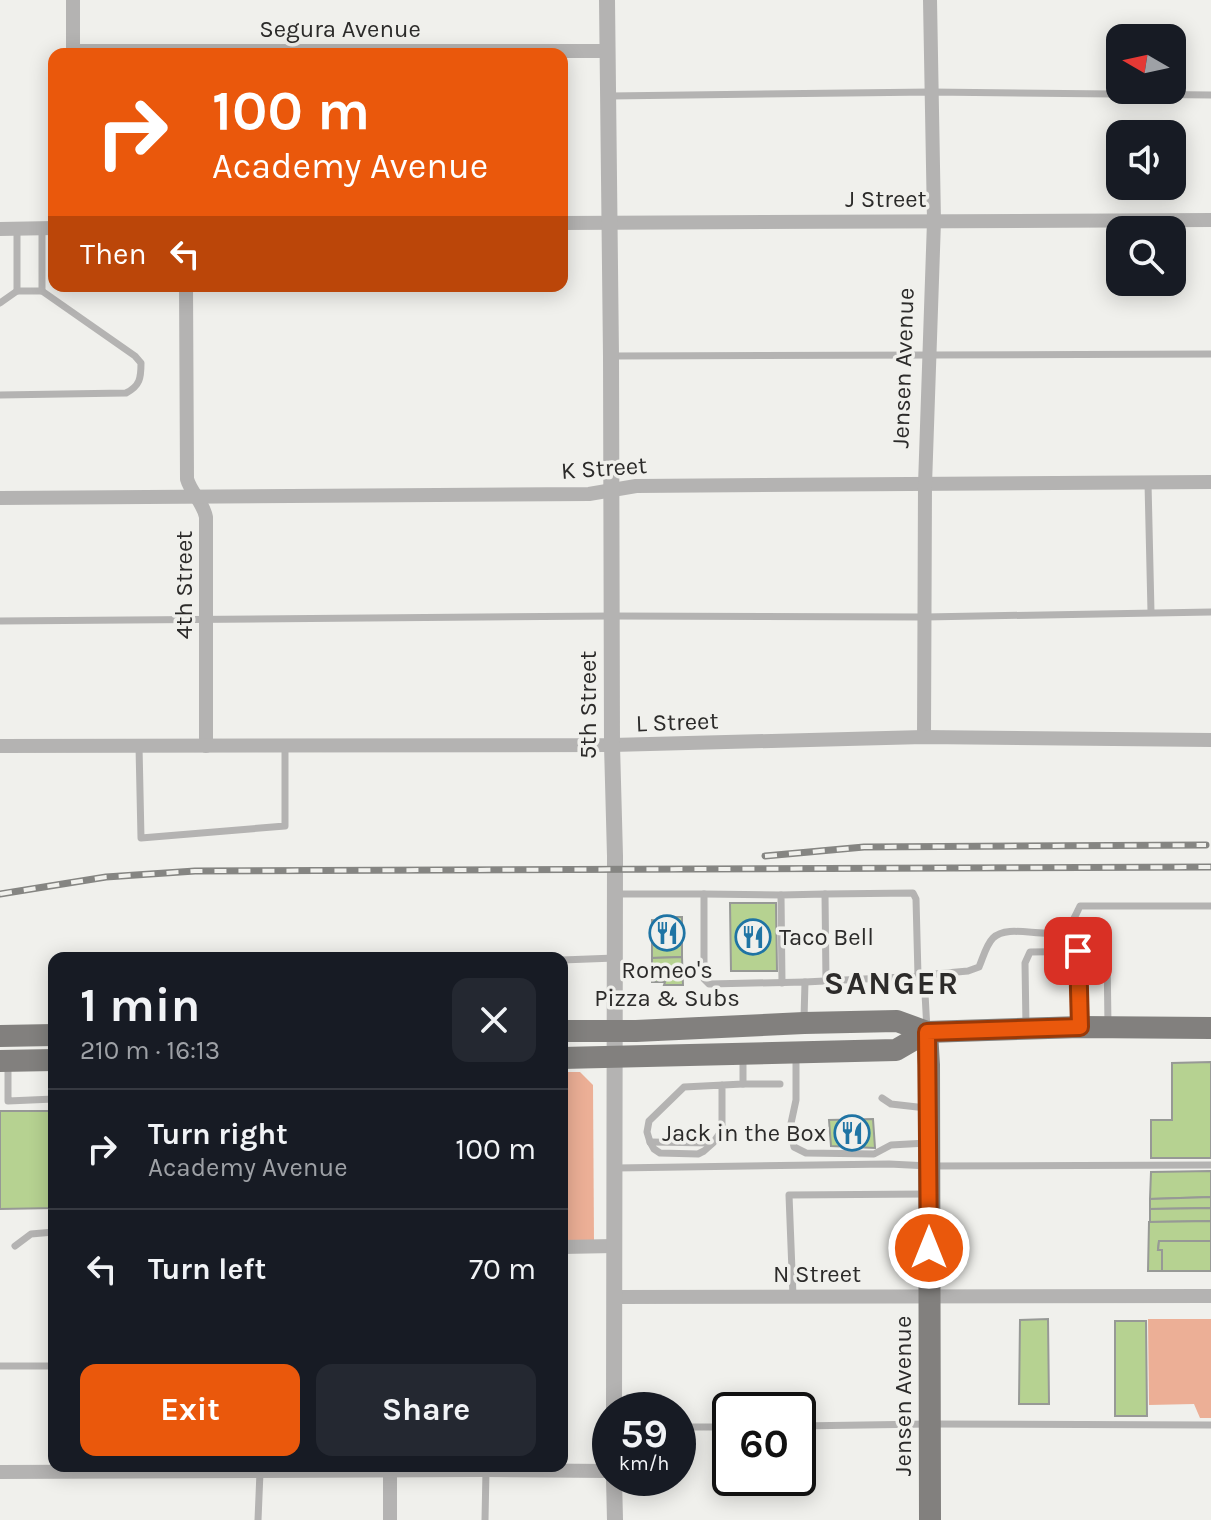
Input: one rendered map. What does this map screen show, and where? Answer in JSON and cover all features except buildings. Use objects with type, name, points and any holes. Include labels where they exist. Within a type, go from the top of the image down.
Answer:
[{"type":"main road","points":[[568,1031],[897,1021],[927,1032],[1080,1027],[1211,1028]]},
{"type":"main road","points":[[568,1058],[896,1050],[927,1032]]},
{"type":"main road","name":"Jensen Avenue","points":[[927,1032],[930,1520]]},
{"type":"main road","points":[[4,1036],[48,1035]]},
{"type":"main road","points":[[4,1061],[48,1060]]},
{"type":"street","name":"Segura Avenue","points":[[73,0],[73,48]]},
{"type":"street","name":"5th Street","points":[[607,0],[615,856],[614,1392]]},
{"type":"street","name":"Jensen Avenue","points":[[924,737],[925,485],[934,221],[930,0]]},
{"type":"street","name":"Segura Avenue","points":[[568,51],[607,51]]},
{"type":"street","name":"J Street","points":[[568,223],[1211,220]]},
{"type":"street","points":[[0,229],[48,228]]},
{"type":"street","name":"4th Street","points":[[186,292],[187,479],[206,517],[206,746]]},
{"type":"street","name":"K Street","points":[[0,498],[589,494],[636,486],[1211,482]]},
{"type":"street","name":"L Street","points":[[0,746],[612,745],[924,737],[1211,740]]},
{"type":"street","points":[[568,1247],[614,1246]]},
{"type":"street","name":"N Street","points":[[614,1297],[1211,1296]]},
{"type":"street","points":[[568,1470],[592,1471]]},
{"type":"street","points":[[0,1472],[48,1471]]},
{"type":"street","points":[[390,1472],[390,1520]]},
{"type":"street","points":[[614,1496],[615,1520]]},
{"type":"lane","points":[[608,96],[931,92],[1211,95]]},
{"type":"lane","points":[[42,291],[48,228]]},
{"type":"lane","points":[[17,229],[17,291]]},
{"type":"lane","points":[[0,303],[17,291],[42,291],[135,356],[141,363],[141,376],[135,388],[126,393],[0,395]]},
{"type":"lane","points":[[611,356],[1211,354]]},
{"type":"lane","points":[[1148,483],[1151,612]]},
{"type":"lane","points":[[0,621],[925,617],[1211,612]]},
{"type":"lane","points":[[139,746],[141,838],[285,826],[285,746]]},
{"type":"lane","points":[[615,894],[913,893],[927,1032]]},
{"type":"lane","points":[[704,894],[704,979],[709,984],[826,982],[968,971],[979,967],[991,940],[1000,933],[1060,932],[1069,926],[1080,906],[1211,906]]},
{"type":"lane","points":[[825,894],[826,982]]},
{"type":"lane","points":[[781,895],[782,983]]},
{"type":"lane","points":[[1078,951],[1080,1027]]},
{"type":"lane","points":[[1026,1029],[1025,963],[1030,952],[1078,951],[1107,951],[1108,1028]]},
{"type":"lane","points":[[568,960],[615,958]]},
{"type":"lane","points":[[804,1023],[805,982]]},
{"type":"lane","points":[[4,1036],[8,1101],[48,1099]]},
{"type":"lane","points":[[796,1051],[796,1100],[790,1128],[794,1147],[806,1153],[874,1154],[891,1145],[929,1143]]},
{"type":"lane","points":[[743,1053],[743,1084]]},
{"type":"lane","points":[[722,1085],[722,1130],[713,1143],[650,1142],[647,1132],[649,1121],[684,1087],[722,1085],[743,1084],[780,1084]]},
{"type":"lane","points":[[882,1098],[891,1104],[929,1108]]},
{"type":"lane","points":[[614,1168],[889,1164],[1211,1165]]},
{"type":"lane","points":[[793,1296],[789,1195],[929,1194]]},
{"type":"lane","points":[[15,1246],[31,1234],[48,1233]]},
{"type":"lane","points":[[0,1366],[48,1366]]},
{"type":"lane","points":[[816,1426],[1211,1425]]},
{"type":"lane","points":[[258,1520],[260,1472]]},
{"type":"lane","points":[[485,1520],[486,1472]]},
{"type":"shaded area","points":[[568,1072],[580,1072],[593,1085],[594,1242],[568,1242]]},
{"type":"shaded area","points":[[1148,1319],[1211,1319],[1211,1418],[1200,1418],[1194,1404],[1149,1405]]},
{"type":"railway","points":[[765,856],[864,847],[1206,845]]},
{"type":"railway","points":[[0,894],[106,877],[195,871],[1211,867]]},
{"type":"place","name":"Romeo's Pizza & Subs","points":[[667,933]]},
{"type":"place","name":"Taco Bell","points":[[753,937]]},
{"type":"place","name":"Jack in the Box","points":[[852,1133]]},
{"type":"district","name":"SANGER","points":[[892,983]]},
{"type":"route","points":[[929,1248],[927,1032],[1080,1027],[1078,951]]}]
